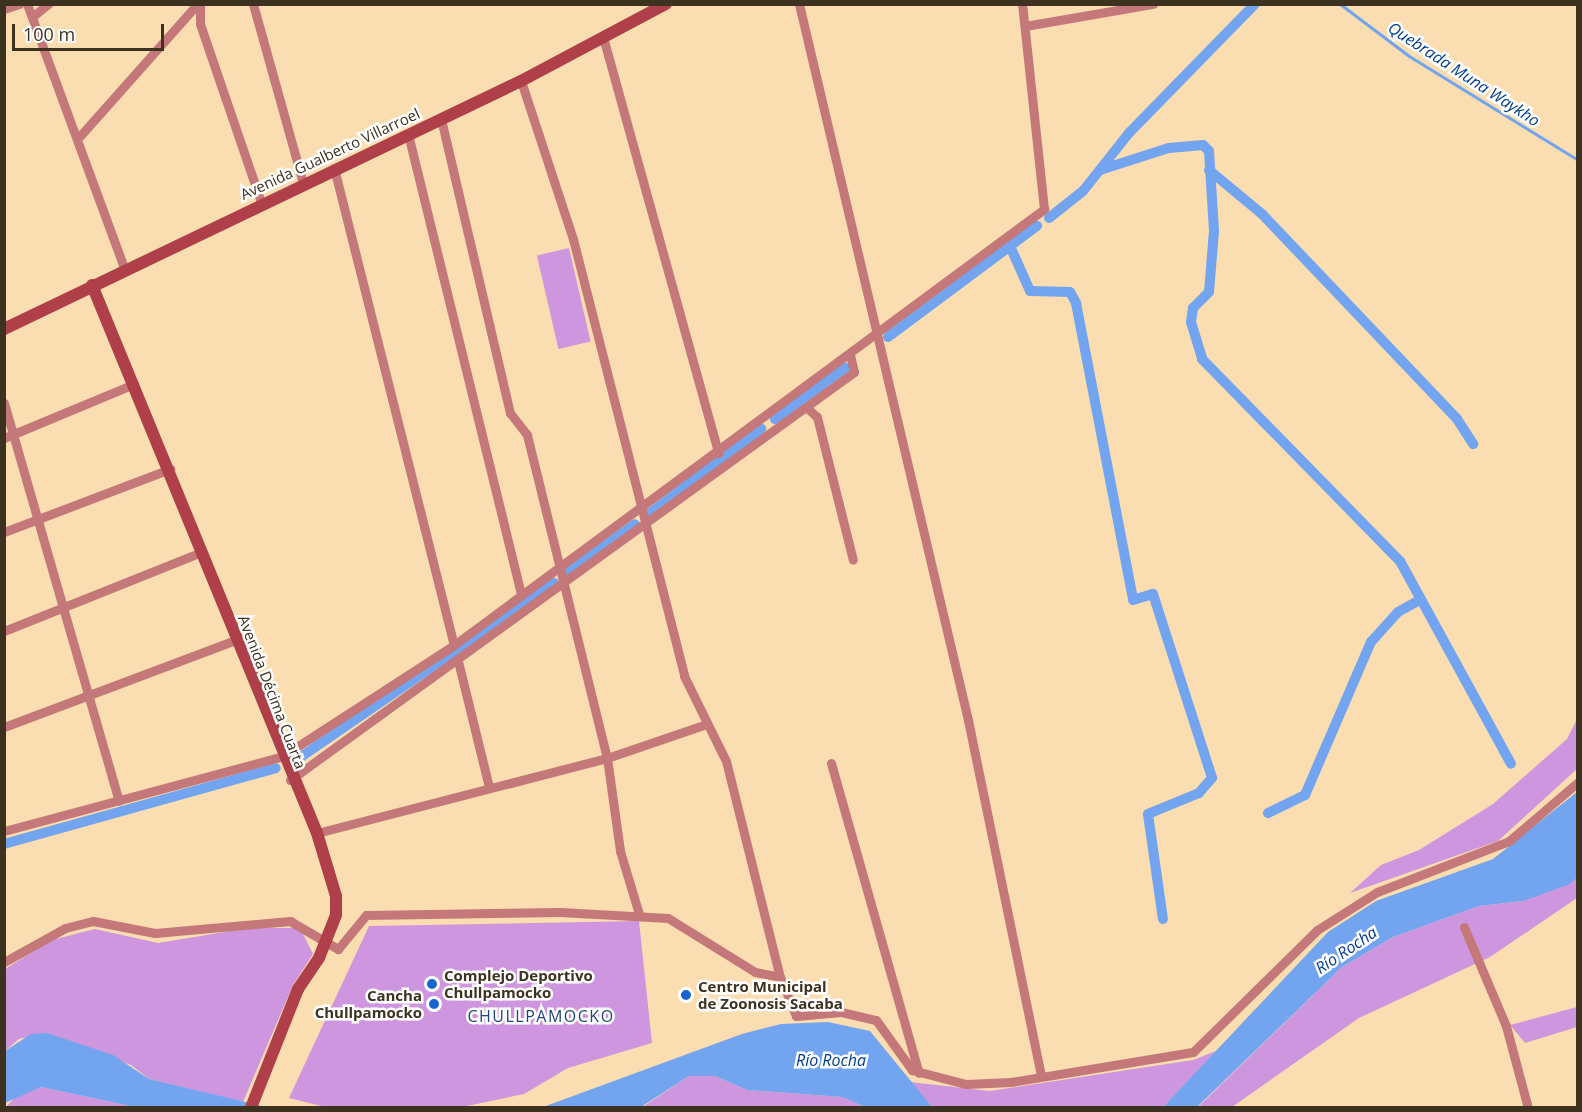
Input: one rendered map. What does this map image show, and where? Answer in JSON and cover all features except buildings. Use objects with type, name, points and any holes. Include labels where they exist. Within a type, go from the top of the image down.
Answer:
[{"type":"main road","name":"Avenida Gualberto Villarroel","points":[[4,329],[261,202],[521,81],[666,4]]},
{"type":"main road","name":"Avenida Décima Cuarta","points":[[92,285],[170,469],[290,780],[316,833],[336,896],[336,915],[324,944],[298,989],[251,1107]]},
{"type":"street","points":[[4,9],[19,4]]},
{"type":"street","points":[[27,4],[80,136],[124,268]]},
{"type":"street","points":[[32,17],[48,4]]},
{"type":"street","points":[[80,136],[198,4]]},
{"type":"street","points":[[198,4],[200,24],[261,202]]},
{"type":"street","points":[[253,4],[303,183]]},
{"type":"street","points":[[799,4],[875,336],[968,720],[1041,1076]]},
{"type":"street","points":[[4,831],[281,757],[454,645],[644,508],[1044,209],[1022,4]]},
{"type":"street","points":[[1024,26],[1153,4]]},
{"type":"street","points":[[603,37],[718,453]]},
{"type":"street","points":[[521,81],[573,239],[644,508],[644,524],[684,676],[726,761],[780,977],[796,1016],[841,1012],[876,1020],[919,1073],[966,1084],[1041,1076],[1193,1052],[1317,930],[1377,892],[1509,842],[1578,782]]},
{"type":"street","points":[[441,119],[510,413],[527,435],[562,582],[608,758],[620,851],[639,914]]},
{"type":"street","points":[[408,134],[521,595]]},
{"type":"street","points":[[334,168],[454,645]]},
{"type":"street","points":[[290,780],[854,372],[850,354]]},
{"type":"street","points":[[4,438],[134,384]]},
{"type":"street","points":[[4,402],[63,607],[92,693],[119,801]]},
{"type":"street","points":[[806,407],[818,417],[854,560]]},
{"type":"street","points":[[4,532],[170,469]]},
{"type":"street","points":[[4,631],[202,552]]},
{"type":"street","points":[[4,727],[236,640]]},
{"type":"street","points":[[458,660],[489,787]]},
{"type":"street","points":[[316,833],[608,758],[707,724]]},
{"type":"street","points":[[831,763],[919,1073]]},
{"type":"street","points":[[4,962],[65,928],[93,921],[155,933],[290,921],[324,944],[345,946],[366,915],[395,910],[639,914],[668,918],[755,972],[780,977]]},
{"type":"street","points":[[1464,927],[1506,1026],[1528,1107]]},
{"type":"shaded area","points":[[569,248],[591,342],[558,349],[537,255]]},
{"type":"shaded area","points":[[1577,719],[1577,769],[1498,841],[1350,893],[1381,865],[1419,850],[1493,804],[1567,739]]},
{"type":"shaded area","points":[[1577,877],[1577,898],[1490,957],[1359,1018],[1232,1107],[1197,1108],[1342,967],[1393,937],[1479,906],[1523,901]]},
{"type":"shaded area","name":"Complejo Deportivo Chullpamocko","points":[[639,921],[652,1043],[568,1068],[524,1094],[462,1107],[329,1108],[289,1098],[369,926]]},
{"type":"shaded area","points":[[249,928],[300,928],[313,954],[293,985],[243,1102],[149,1079],[131,1065],[47,1033],[19,1039],[5,1051],[5,969],[52,940],[95,929],[158,943]]},
{"type":"shaded area","points":[[1577,1007],[1577,1027],[1525,1043],[1510,1025]]},
{"type":"shaded area","points":[[1216,1051],[1163,1107],[932,1107],[910,1082],[990,1091],[1193,1060]]},
{"type":"shaded area","points":[[689,1076],[715,1076],[747,1090],[842,1097],[865,1107],[641,1108]]},
{"type":"shaded area","points":[[41,1087],[135,1107],[5,1108],[19,1093]]},
{"type":"water","name":"Río Rocha","points":[[1577,792],[1577,877],[1570,884],[1523,901],[1479,906],[1393,937],[1342,967],[1197,1107],[1163,1107],[1328,932],[1376,901],[1493,859]]},
{"type":"water","name":"Río Rocha","points":[[828,1022],[870,1031],[932,1107],[865,1107],[842,1097],[747,1090],[715,1076],[689,1076],[641,1107],[543,1107],[742,1034],[781,1024]]},
{"type":"water","points":[[47,1033],[113,1055],[149,1079],[266,1107],[135,1107],[41,1087],[5,1103],[5,1051],[31,1034]]},
{"type":"waterway","points":[[1049,218],[1083,191],[1129,133],[1255,4]]},
{"type":"waterway","name":"Quebrada Muna Waykho","points":[[1340,4],[1409,56],[1578,160]]},
{"type":"waterway","points":[[1100,170],[1169,148],[1203,145],[1209,151],[1214,231],[1209,292],[1193,308],[1191,322],[1202,359],[1400,561],[1511,764]]},
{"type":"waterway","points":[[1209,170],[1262,214],[1457,419],[1473,444]]},
{"type":"waterway","points":[[888,337],[1037,226]]},
{"type":"waterway","points":[[1010,246],[1030,291],[1070,292],[1076,303],[1133,600],[1153,594],[1212,778],[1199,793],[1148,814],[1163,919]]},
{"type":"waterway","points":[[775,419],[845,368]]},
{"type":"waterway","points":[[649,514],[761,429]]},
{"type":"waterway","points":[[568,572],[635,524]]},
{"type":"waterway","points":[[292,763],[554,583]]},
{"type":"waterway","points":[[1268,813],[1305,795],[1371,642],[1398,612],[1421,599]]},
{"type":"waterway","points":[[4,844],[276,768]]},
{"type":"place","name":"Complejo Deportivo Chullpamocko","points":[[432,984]]},
{"type":"place","name":"Centro Municipal de Zoonosis Sacaba","points":[[686,995]]},
{"type":"place","name":"Cancha Chullpamocko","points":[[434,1004]]},
{"type":"district","name":"CHULLPAMOCKO","points":[[541,1016]]}]
